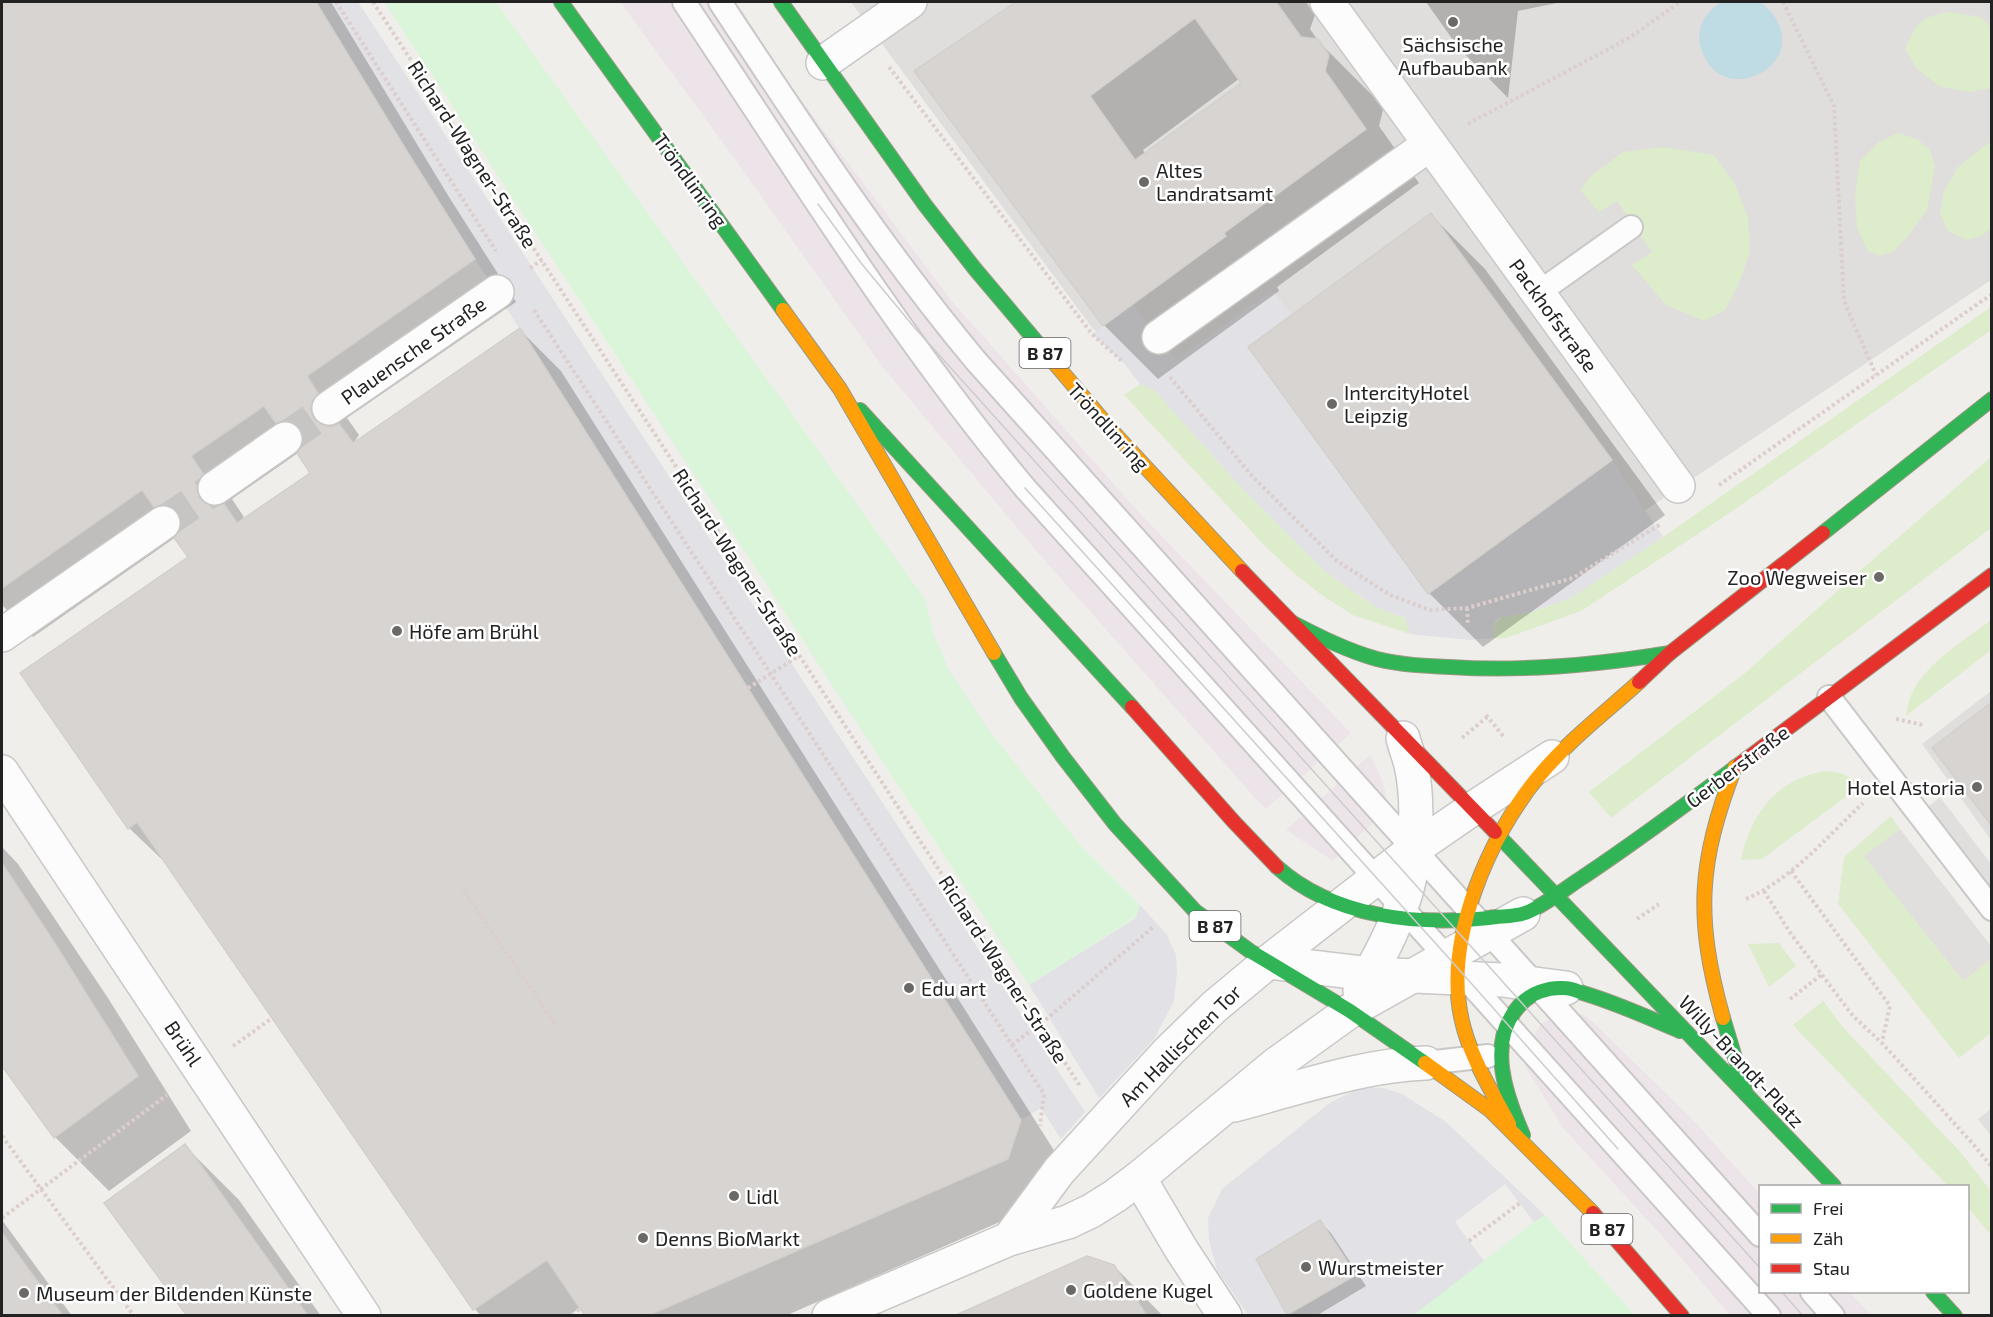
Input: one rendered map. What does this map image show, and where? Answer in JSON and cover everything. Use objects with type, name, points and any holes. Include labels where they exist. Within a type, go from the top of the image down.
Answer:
[{"type":"main road","name":"Tröndlinring","points":[[561,2],[840,389],[1021,698],[1063,758],[1115,824],[1195,910],[1268,962]]},
{"type":"main road","name":"Tröndlinring","points":[[781,2],[925,206],[988,285],[1113,432],[1292,623],[1472,809]]},
{"type":"main road","name":"Tröndlinring","points":[[840,389],[1075,643],[1261,852],[1312,893],[1359,910],[1405,914],[1466,946]]},
{"type":"main road","points":[[1513,1131],[1474,1057],[1462,1022],[1458,1000],[1478,882],[1499,836],[1522,799],[1540,775],[1564,750],[1670,653],[1992,399]]},
{"type":"main road","name":"Gerberstraße","points":[[1525,913],[1614,856],[1992,575]]},
{"type":"main road","points":[[1292,623],[1344,647],[1379,659],[1476,670],[1566,668],[1670,653]]},
{"type":"main road","points":[[1735,767],[1713,827],[1706,863],[1703,905],[1707,949],[1715,985],[1746,1094]]},
{"type":"main road","name":"B 87","points":[[1472,809],[1556,895]]},
{"type":"main road","name":"Willy-Brandt-Platz","points":[[1556,895],[1833,1185]]},
{"type":"main road","name":"B 87","points":[[1268,962],[1336,1003],[1426,1063],[1463,1089],[1513,1131],[1591,1211],[1682,1316]]},
{"type":"main road","points":[[1528,1146],[1507,1094],[1501,1055],[1507,1023],[1521,1002],[1547,987],[1613,1003],[1692,1037]]},
{"type":"main road","points":[[1934,1293],[1955,1316]]},
{"type":"street","points":[[823,63],[910,2]]},
{"type":"street","name":"Packhofstraße","points":[[1327,2],[1678,486]]},
{"type":"street","points":[[1159,337],[1430,144]]},
{"type":"street","name":"Plauensche Straße","points":[[329,408],[497,292]]},
{"type":"street","points":[[215,488],[285,439]]},
{"type":"street","points":[[2,635],[163,523]]},
{"type":"street","name":"Tröndlinring","points":[[1336,1003],[1370,974],[1405,914],[1414,849],[1414,789],[1412,765],[1403,738]]},
{"type":"street","points":[[1472,809],[1564,750]]},
{"type":"street","name":"Brühl","points":[[2,772],[364,1316]]},
{"type":"street","name":"Am Hallischen Tor","points":[[1009,1239],[1059,1171],[1168,1052],[1214,1007],[1268,962],[1414,849],[1472,809]]},
{"type":"street","points":[[830,1316],[1009,1239],[1068,1222],[1115,1196],[1275,1065],[1336,1003],[1408,977],[1525,913]]},
{"type":"street","points":[[1466,946],[1547,987]]},
{"type":"street","points":[[1268,962],[1408,977]]},
{"type":"street","points":[[1226,1107],[1359,1072],[1389,1066],[1426,1063]]},
{"type":"street","points":[[1139,1178],[1181,1249],[1226,1316]]},
{"type":"lane","points":[[673,2],[708,44],[752,104]]},
{"type":"lane","points":[[684,2],[903,329],[988,443],[1025,488],[1377,878],[1405,914],[1547,987],[1759,1233]]},
{"type":"lane","points":[[712,2],[775,85]]},
{"type":"lane","points":[[720,2],[885,246],[948,327],[1414,849],[1507,1023],[1769,1316]]},
{"type":"lane","points":[[1538,293],[1631,227]]},
{"type":"lane","points":[[1829,697],[1992,909]]},
{"type":"lane","points":[[1426,1063],[1501,1055],[1527,1057],[1547,1067]]},
{"type":"lane","points":[[1616,1144],[1684,1223],[1752,1316]]},
{"type":"lane","points":[[1813,1293],[1833,1316]]},
{"type":"path","points":[[336,2],[501,260]]},
{"type":"path","name":"Richard-Wagner-Straße","points":[[373,2],[1104,1122]]},
{"type":"path","points":[[1430,144],[1629,38],[1680,2]]},
{"type":"path","points":[[1784,2],[1834,106],[1844,301],[1876,375]]},
{"type":"path","points":[[864,34],[1092,334]]},
{"type":"path","points":[[1710,491],[1992,294]]},
{"type":"path","points":[[533,309],[1044,1094],[1037,1147],[1045,1153],[1059,1171]]},
{"type":"path","points":[[1163,370],[1252,476],[1337,561],[1390,596],[1430,610],[1467,608],[1573,578],[1665,522]]},
{"type":"path","points":[[748,688],[799,656]]},
{"type":"path","points":[[1457,743],[1487,717],[1506,738]]},
{"type":"path","points":[[1738,902],[1764,891],[1791,871],[1864,802]]},
{"type":"path","points":[[1791,871],[1890,1006],[1882,1043]]},
{"type":"path","points":[[461,887],[556,1025]]},
{"type":"path","points":[[1764,891],[1791,934],[1853,1016],[1882,1043],[1992,1167]]},
{"type":"path","points":[[1631,925],[1659,904]]},
{"type":"path","points":[[1012,1045],[1040,1024],[1158,923]]},
{"type":"path","points":[[1790,999],[1821,975]]},
{"type":"path","points":[[2,1218],[153,1105]]},
{"type":"path","points":[[2,1136],[134,1316]]},
{"type":"path","points":[[1469,1241],[1520,1203]]},
{"type":"path","points":[[573,1316],[580,1308]]},
{"type":"shaded area","points":[[316,2],[358,2],[532,267],[1085,1112],[1061,1139],[1041,1108],[1021,1120],[408,153]]},
{"type":"shaded area","points":[[620,2],[735,2],[792,88],[951,300],[1135,508],[1351,733],[1266,809],[1257,800],[1039,554],[881,365]]},
{"type":"shaded area","points":[[851,2],[1991,2],[1991,280],[1635,517],[1427,602],[1180,376],[1093,329]]},
{"type":"shaded area","points":[[1272,290],[1292,315],[1248,347],[1428,594],[1612,460],[1663,537],[1571,598],[1528,613],[1497,619],[1494,624],[1493,638],[1469,640],[1410,634],[1405,618],[1376,607],[1327,573],[1239,485],[1154,390],[1140,384],[1124,363],[1092,334],[1133,304],[1176,360]]},
{"type":"shaded area","name":"Hotel Astoria","points":[[1991,691],[1991,840],[1922,744]]},
{"type":"shaded area","points":[[1370,755],[1385,790],[1386,810],[1333,861],[1286,830]]},
{"type":"shaded area","points":[[1940,797],[1991,864],[1991,889],[1929,806]]},
{"type":"shaded area","points":[[1900,829],[1991,946],[1991,959],[1963,981],[1864,856]]},
{"type":"shaded area","points":[[1140,905],[1167,935],[1176,955],[1174,1001],[1154,1039],[1099,1098],[1029,985],[1136,918]]},
{"type":"shaded area","points":[[1560,1012],[1584,1015],[1692,1119],[1759,1193],[1759,1293],[1850,1293],[1871,1315],[1730,1315],[1662,1236],[1563,1128],[1525,1066],[1528,1045],[1541,1024]]},
{"type":"shaded area","points":[[1369,1087],[1383,1088],[1402,1094],[1446,1122],[1545,1215],[1534,1222],[1505,1184],[1455,1222],[1484,1261],[1412,1316],[1248,1315],[1217,1270],[1209,1240],[1208,1218],[1222,1189],[1331,1102]],"holes":[[[1320,1220],[1356,1274],[1287,1315],[1256,1259]]]},
{"type":"shaded area","points":[[1991,1109],[1991,1136],[1978,1119]]},
{"type":"green space","points":[[384,2],[496,2],[925,599],[934,635],[948,668],[988,729],[1081,846],[1140,905],[1136,917],[1029,985]]},
{"type":"green space","points":[[1951,12],[1980,17],[1991,27],[1991,88],[1969,92],[1939,86],[1918,70],[1905,49],[1917,26],[1927,18]]},
{"type":"green space","points":[[1898,133],[1917,139],[1930,150],[1935,166],[1927,210],[1894,251],[1881,256],[1868,251],[1857,228],[1855,194],[1860,161],[1879,142]]},
{"type":"green space","points":[[1991,141],[1991,229],[1979,237],[1966,240],[1948,231],[1940,214],[1944,192],[1958,167]]},
{"type":"green space","points":[[1664,147],[1714,155],[1734,182],[1748,217],[1750,252],[1739,283],[1725,310],[1704,321],[1666,305],[1632,265],[1652,252],[1617,201],[1599,212],[1580,190],[1591,176],[1623,152]]},
{"type":"green space","points":[[1991,307],[1991,330],[1737,508],[1581,611],[1506,638],[1493,638],[1494,624],[1502,617],[1528,613],[1571,598],[1663,537]]},
{"type":"green space","points":[[1140,384],[1154,390],[1239,485],[1327,573],[1376,607],[1405,618],[1410,634],[1353,615],[1323,596],[1295,574],[1265,546],[1124,395]]},
{"type":"green space","points":[[1991,457],[1991,528],[1611,818],[1589,792],[1745,673]]},
{"type":"green space","points":[[1991,620],[1991,650],[1906,716],[1912,693],[1927,671],[1947,652]]},
{"type":"green space","points":[[1827,771],[1841,773],[1863,784],[1762,859],[1741,860],[1751,828],[1769,801],[1794,781]]},
{"type":"green space","points":[[1891,816],[1900,829],[1865,857],[1963,981],[1991,959],[1991,1033],[1959,1058],[1838,904],[1844,857]]},
{"type":"green space","points":[[1779,943],[1796,966],[1769,987],[1748,944]]},
{"type":"green space","points":[[1823,1001],[1841,1025],[1961,1153],[1991,1191],[1991,1235],[1969,1209],[1969,1185],[1947,1185],[1793,1025]]},
{"type":"green space","points":[[1545,1215],[1635,1315],[1412,1316],[1534,1222]]},
{"type":"water","points":[[1722,2],[1761,2],[1778,23],[1782,43],[1776,60],[1762,72],[1744,79],[1726,77],[1710,66],[1700,44],[1700,31],[1704,19]]},
{"type":"building","name":"Höfe am Brühl","points":[[2,2],[316,2],[475,259],[307,376],[318,393],[310,409],[313,418],[322,425],[331,427],[339,424],[353,443],[520,328],[1021,1120],[1008,1159],[647,1316],[585,1316],[547,1260],[473,1310],[137,822],[128,829],[20,673],[188,557],[174,538],[182,522],[179,513],[170,506],[162,504],[154,507],[142,490],[2,588]],"holes":[[[264,406],[276,423],[284,420],[292,422],[301,429],[304,438],[297,453],[310,473],[237,523],[224,504],[216,507],[208,505],[199,498],[196,489],[203,474],[191,456]]]},
{"type":"building","name":"Altes Landratsamt","points":[[1016,2],[1276,2],[1301,37],[1318,39],[1329,55],[1325,71],[1366,129],[1224,233],[1226,236],[1103,326],[914,71]],"holes":[[[1195,18],[1241,83],[1135,160],[1090,96]]]},
{"type":"building","name":"IntercityHotel Leipzig","points":[[1431,213],[1612,460],[1428,594],[1248,347]]},
{"type":"building","name":"Hotel Astoria","points":[[1992,702],[1992,826],[1932,748]]},
{"type":"building","points":[[2,863],[138,1076],[54,1138],[2,1066]]},
{"type":"building","points":[[185,1144],[308,1316],[187,1316],[104,1203]]},
{"type":"building","name":"Wurstmeister","points":[[1320,1220],[1356,1275],[1287,1315],[1256,1259]]},
{"type":"building","name":"Museum der Bildenden Künste","points":[[2,1233],[63,1316],[2,1316]]},
{"type":"building","name":"Goldene Kugel","points":[[1087,1256],[1114,1265],[1147,1316],[954,1316]]},
{"type":"tunnel","points":[[285,439],[329,408]]},
{"type":"tunnel","points":[[163,523],[215,488]]},
{"type":"tram line","points":[[818,204],[861,263],[914,327],[1759,1267]]},
{"type":"tram line","points":[[1025,488],[1618,1149]]},
{"type":"tram line","points":[[1783,1293],[1803,1316]]},
{"type":"traffic: fast","points":[[561,2],[783,310]]},
{"type":"traffic: fast","points":[[781,2],[925,205],[1040,346]]},
{"type":"traffic: fast","points":[[1823,533],[1992,399]]},
{"type":"traffic: fast","points":[[860,410],[1132,707]]},
{"type":"traffic: fast","points":[[1293,623],[1366,656],[1395,663],[1423,666],[1533,668],[1588,664],[1670,653]]},
{"type":"traffic: fast","points":[[994,653],[1021,698],[1115,824],[1195,911],[1250,951],[1350,1011],[1425,1063]]},
{"type":"traffic: fast","points":[[1277,867],[1299,884],[1324,897],[1377,914],[1405,919],[1433,920],[1462,920],[1521,914],[1547,902],[1662,822],[1740,764]]},
{"type":"traffic: fast","points":[[1495,832],[1833,1185]]},
{"type":"traffic: fast","points":[[1523,1135],[1506,1087],[1501,1052],[1503,1036],[1509,1020],[1519,1006],[1534,994],[1558,988],[1570,989],[1680,1031]]},
{"type":"traffic: fast","points":[[1723,1018],[1746,1094]]},
{"type":"traffic: fast","points":[[1934,1293],[1955,1316]]},
{"type":"traffic: slow","points":[[783,310],[840,389],[994,653]]},
{"type":"traffic: slow","points":[[1040,346],[1113,432],[1242,571]]},
{"type":"traffic: slow","points":[[1509,1124],[1476,1061],[1462,1021],[1458,990],[1459,957],[1465,924],[1488,859],[1503,828],[1521,800],[1562,751],[1639,682]]},
{"type":"traffic: slow","points":[[1723,1018],[1708,950],[1705,891],[1714,833],[1735,767]]},
{"type":"traffic: slow","points":[[1425,1063],[1490,1110],[1593,1213]]},
{"type":"traffic: jam","points":[[1639,682],[1670,653],[1823,533]]},
{"type":"traffic: jam","points":[[1242,571],[1495,832]]},
{"type":"traffic: jam","points":[[1740,764],[1992,575]]},
{"type":"traffic: jam","points":[[1132,707],[1277,867]]},
{"type":"traffic: jam","points":[[1593,1213],[1682,1316]]},
{"type":"place","name":"Sächsische Aufbaubank","points":[[1453,22]]},
{"type":"place","name":"Altes Landratsamt","points":[[1144,182]]},
{"type":"place","name":"IntercityHotel Leipzig","points":[[1332,404]]},
{"type":"place","name":"Zoo Wegweiser","points":[[1879,577]]},
{"type":"place","name":"Höfe am Brühl","points":[[397,631]]},
{"type":"place","name":"Hotel Astoria","points":[[1977,787]]},
{"type":"place","name":"Edu art","points":[[909,988]]},
{"type":"place","name":"Lidl","points":[[734,1196]]},
{"type":"place","name":"Denns BioMarkt","points":[[643,1238]]},
{"type":"place","name":"Wurstmeister","points":[[1306,1267]]},
{"type":"place","name":"Goldene Kugel","points":[[1071,1290]]},
{"type":"place","name":"Museum der Bildenden Künste","points":[[24,1293]]}]
